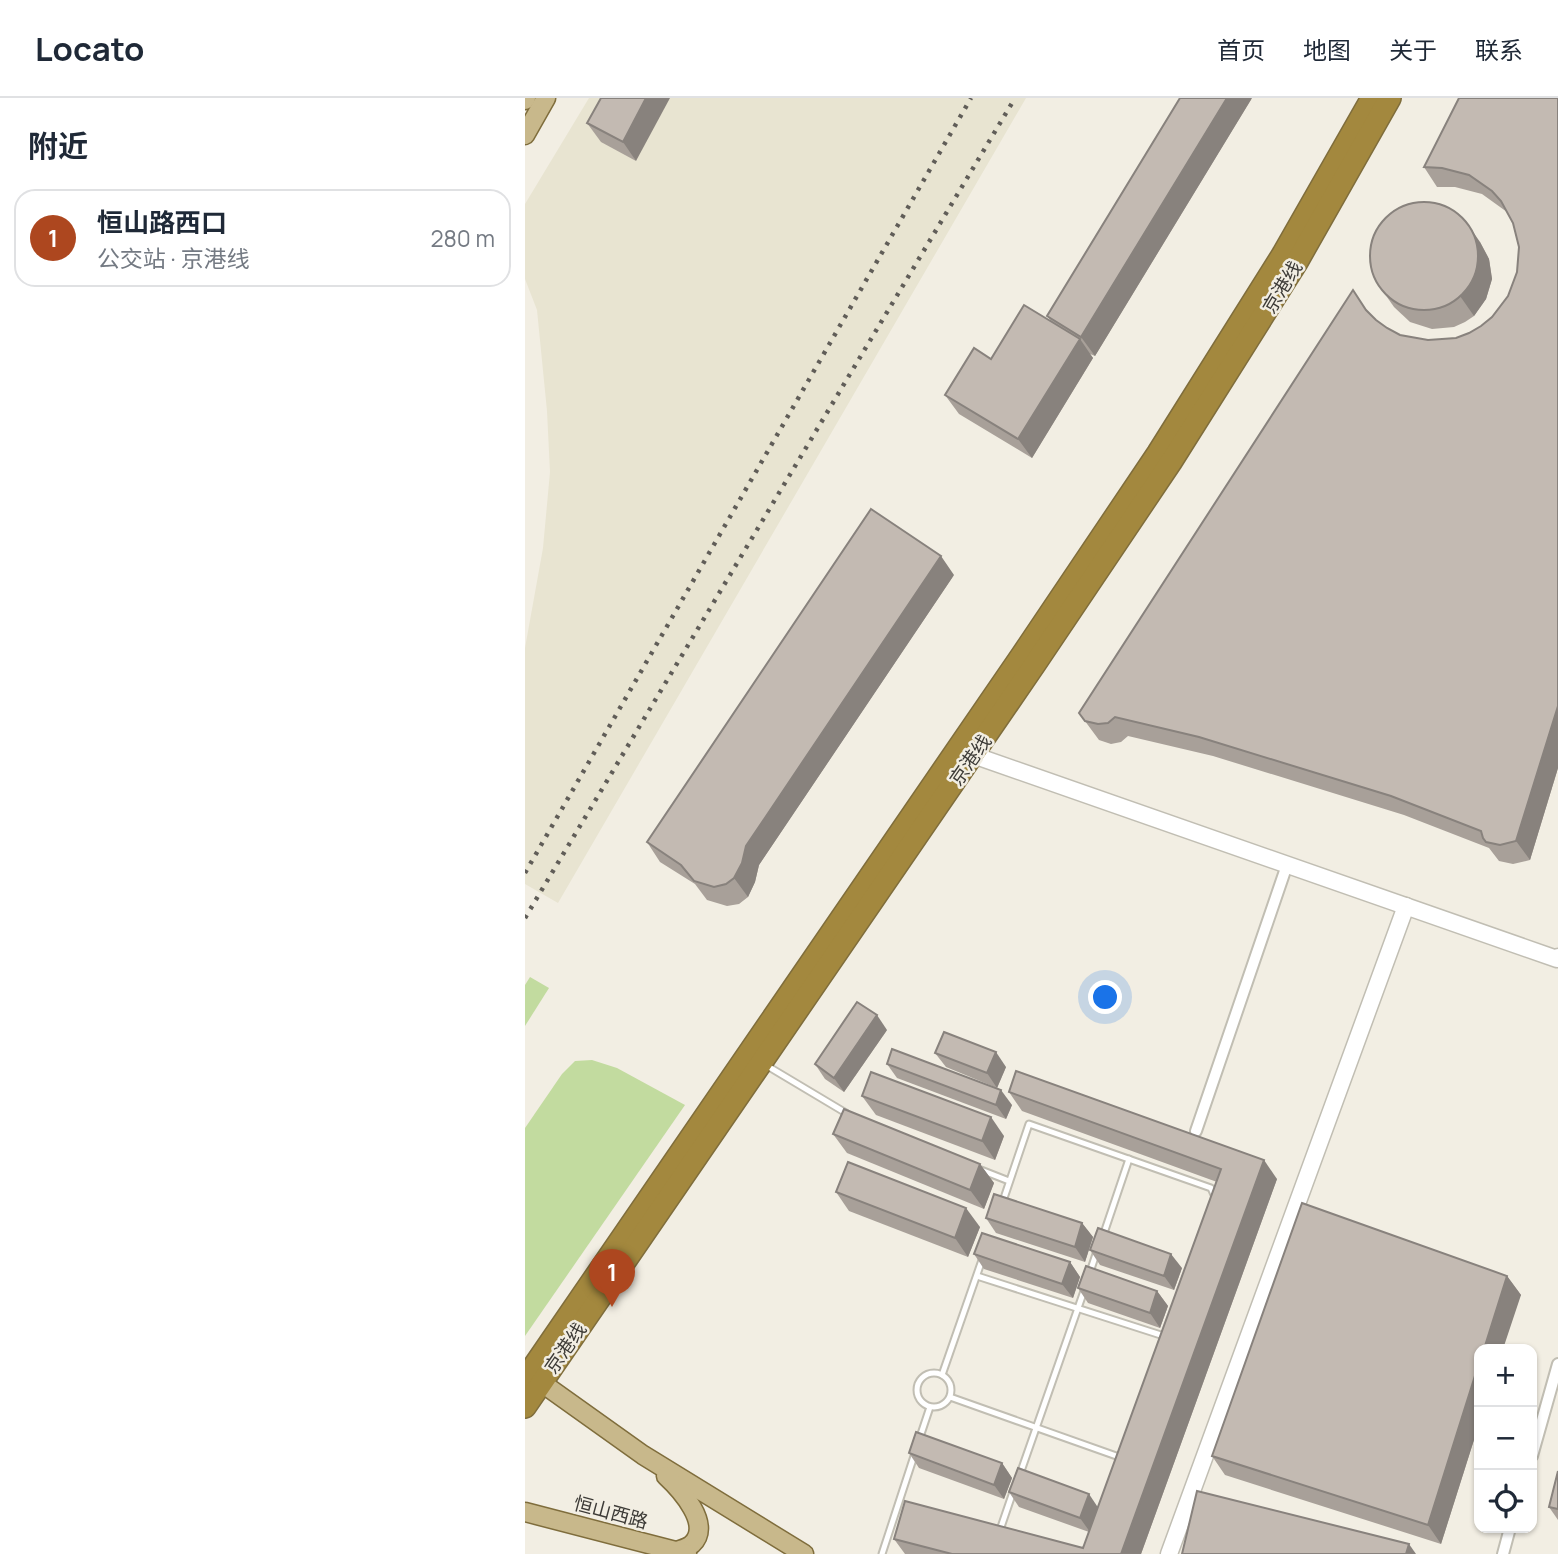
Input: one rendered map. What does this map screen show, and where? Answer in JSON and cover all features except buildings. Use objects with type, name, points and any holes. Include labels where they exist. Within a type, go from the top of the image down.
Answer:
[{"type":"highway","name":"京港线","points":[[525,1407],[533,1381],[1158,453],[1277,264],[1372,98]]},
{"type":"highway","name":"京港线","points":[[533,1381],[762,1062],[1164,473],[1297,262],[1391,98]]},
{"type":"main road","points":[[525,135],[546,98]]},
{"type":"main road","points":[[533,1381],[643,1455],[804,1554]]},
{"type":"main road","points":[[643,1455],[682,1492],[694,1509],[698,1532],[695,1541],[682,1553]]},
{"type":"main road","name":"恒山西路","points":[[525,1512],[682,1553]]},
{"type":"street","points":[[973,755],[1558,959],[1558,970]]},
{"type":"street","points":[[1196,1131],[1287,865]]},
{"type":"street","points":[[1169,1554],[1406,906]]},
{"type":"street","points":[[1537,1438],[1558,1364]]},
{"type":"street","points":[[1503,1554],[1509,1533]]},
{"type":"lane","points":[[762,1062],[854,1117]]},
{"type":"lane","points":[[1001,1205],[1029,1124],[1211,1188],[1215,1196],[1215,1207]]},
{"type":"lane","points":[[1000,1530],[1129,1159]]},
{"type":"lane","points":[[972,1167],[1009,1181]]},
{"type":"lane","points":[[942,1375],[985,1253]]},
{"type":"lane","points":[[977,1276],[1169,1338]]},
{"type":"lane","points":[[1165,1350],[1174,1325]]},
{"type":"lane","points":[[927,1373],[942,1375],[949,1382],[950,1397],[939,1407],[922,1403],[916,1393],[918,1381],[927,1373]]},
{"type":"lane","points":[[950,1397],[1126,1459]]},
{"type":"lane","points":[[882,1554],[930,1407]]},
{"type":"lane","points":[[898,1501],[911,1505]]},
{"type":"lane","points":[[988,1527],[1012,1534]]},
{"type":"shaded area","points":[[589,98],[1026,98],[558,903],[525,884],[525,648],[543,548],[550,472],[537,310],[525,279],[525,204]]},
{"type":"green space","points":[[530,977],[549,988],[525,1026],[525,985]]},
{"type":"green space","points":[[592,1060],[617,1068],[685,1105],[525,1336],[525,1128],[562,1074],[575,1061]]},
{"type":"railway","points":[[525,873],[971,98]]},
{"type":"railway","points":[[525,918],[1015,98]]},
{"type":"place","name":"恒山路西口","points":[[612,1307]]}]
